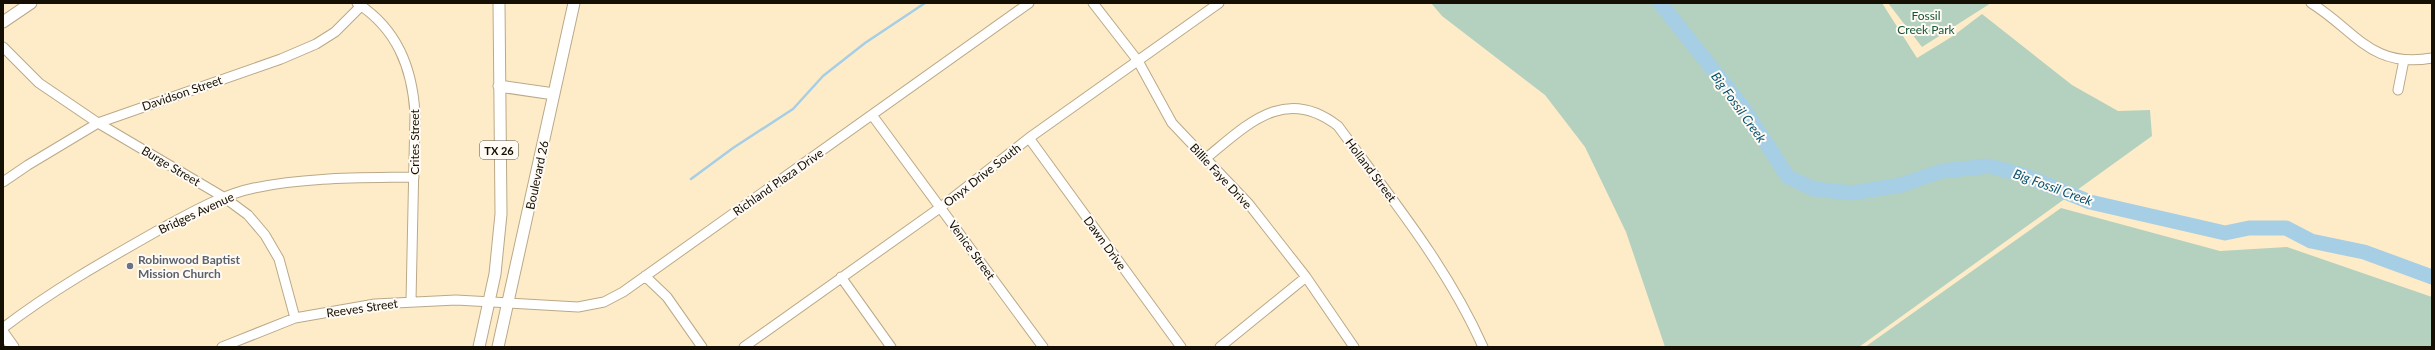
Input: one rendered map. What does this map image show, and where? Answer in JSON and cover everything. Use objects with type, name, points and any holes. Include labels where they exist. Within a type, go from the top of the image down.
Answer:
[{"type":"main road","points":[[3,22],[31,3]]},
{"type":"main road","name":"TX 26","points":[[480,347],[490,302],[500,214],[499,3]]},
{"type":"main road","name":"Boulevard 26","points":[[498,347],[574,3]]},
{"type":"main road","points":[[499,86],[554,94]]},
{"type":"main road","points":[[3,333],[13,347]]},
{"type":"street","name":"Richland Plaza Drive","points":[[508,303],[578,307],[592,305],[617,295],[1029,3]]},
{"type":"street","name":"Billie Faye Drive","points":[[1093,3],[1138,61],[1172,123],[1204,159],[1248,203],[1306,277],[1354,347]]},
{"type":"street","name":"Onyx Drive South","points":[[744,347],[941,207],[1029,138],[1219,3]]},
{"type":"street","points":[[2311,3],[2367,46],[2404,60],[2432,58]]},
{"type":"street","name":"Davidson Street","points":[[3,182],[98,122],[281,59],[316,44],[335,32],[359,4]]},
{"type":"street","name":"Crites Street","points":[[359,4],[387,29],[396,42],[410,73],[415,113],[410,277],[411,301]]},
{"type":"street","name":"Burge Street","points":[[3,47],[39,83],[98,122],[225,198],[248,215],[265,236],[279,259],[295,318]]},
{"type":"street","points":[[2398,90],[2404,60]]},
{"type":"street","name":"Holland Street","points":[[1204,159],[1253,120],[1268,112],[1298,107],[1316,112],[1331,120],[1338,126],[1388,191],[1466,309],[1483,347]]},
{"type":"street","name":"Venice Street","points":[[872,115],[941,207],[1042,347]]},
{"type":"street","name":"Dawn Drive","points":[[1029,138],[1181,347]]},
{"type":"street","name":"Bridges Avenue","points":[[3,328],[26,310],[130,246],[180,219],[225,198],[252,188],[303,180],[414,177]]},
{"type":"street","points":[[645,276],[667,297],[702,347]]},
{"type":"street","points":[[841,277],[891,347]]},
{"type":"street","points":[[1220,347],[1306,277]]},
{"type":"street","name":"Reeves Street","points":[[222,347],[254,332],[295,318],[375,304],[411,301],[508,303]]},
{"type":"green space","points":[[1431,3],[1882,3],[1917,58],[1953,36],[1982,14],[2072,85],[2118,111],[2150,110],[2152,136],[1859,347],[1665,347],[1626,232],[1585,147],[1545,95],[1442,16]]},
{"type":"green space","name":"Fossil Creek Park","points":[[1888,3],[1991,3],[1922,47]]},
{"type":"green space","points":[[2061,208],[2220,251],[2287,247],[2432,297],[2432,347],[1865,347]]},
{"type":"waterway","points":[[691,179],[733,148],[793,109],[823,76],[865,43],[925,3]]},
{"type":"waterway","name":"Big Fossil Creek","points":[[1660,3],[1742,106],[1788,177],[1814,189],[1852,193],[1901,185],[1942,171],[1989,166],[2023,175],[2090,202],[2225,233],[2249,228],[2286,228],[2311,241],[2364,252],[2432,277]]},
{"type":"place","name":"Robinwood Baptist Mission Church","points":[[130,266]]}]
